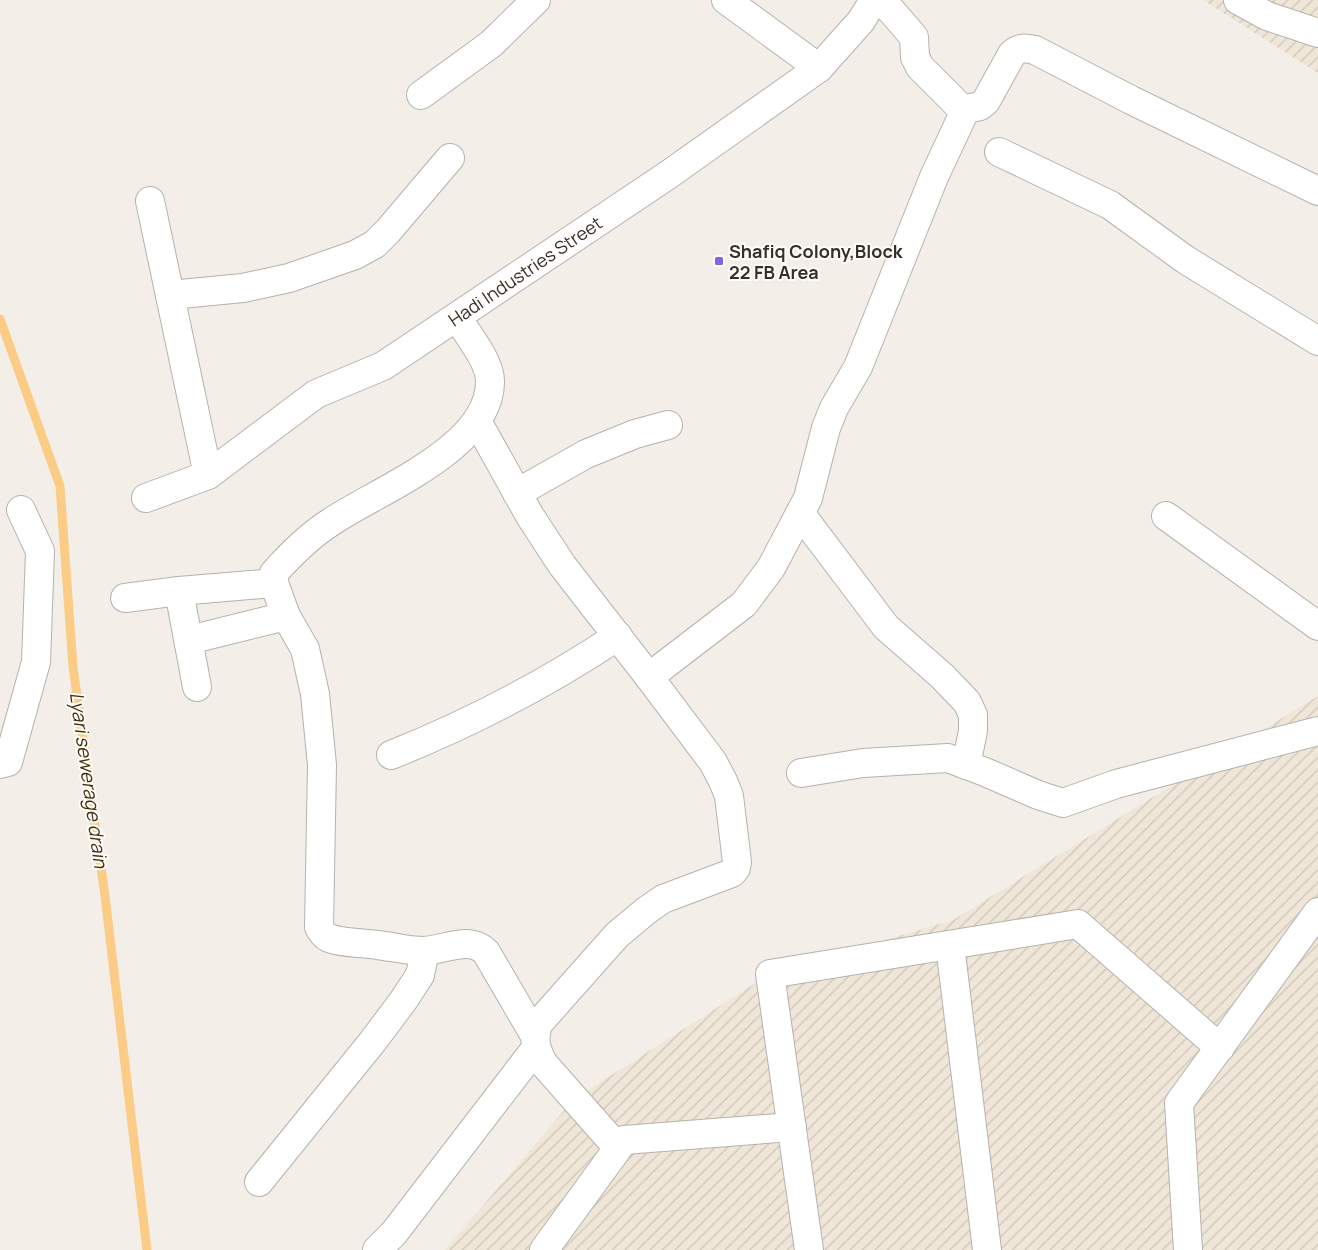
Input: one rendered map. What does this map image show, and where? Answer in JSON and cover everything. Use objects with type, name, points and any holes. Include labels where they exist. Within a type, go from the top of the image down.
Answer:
[{"type":"street","points":[[421,96],[491,44],[536,0]]},
{"type":"street","points":[[726,0],[819,68]]},
{"type":"street","name":"Hadi Industries Street","points":[[146,498],[208,475],[316,394],[383,366],[668,175],[819,68],[861,22],[874,0]]},
{"type":"street","points":[[649,677],[744,604],[771,568],[808,498],[826,428],[834,408],[858,367],[934,178],[962,117],[962,110],[920,67],[915,57],[914,37],[882,0]]},
{"type":"street","points":[[1238,0],[1267,16],[1318,33]]},
{"type":"street","points":[[962,110],[980,106],[986,101],[1012,54],[1018,49],[1036,50],[1131,100],[1318,191]]},
{"type":"street","points":[[999,152],[1110,205],[1186,260],[1318,341]]},
{"type":"street","points":[[170,295],[243,288],[280,280],[355,255],[375,244],[388,231],[450,158]]},
{"type":"street","points":[[150,200],[208,475]]},
{"type":"street","points":[[457,317],[488,366],[490,381],[487,401],[477,421],[462,440],[436,459],[331,522],[308,539],[274,573],[274,584],[286,616],[305,649],[315,694],[322,765],[319,927],[322,934],[333,940],[400,949],[425,951],[461,945],[472,944],[480,946],[486,952],[535,1042],[543,1063],[618,1148]]},
{"type":"street","points":[[376,1250],[394,1233],[535,1042],[538,1024],[610,943],[647,910],[663,899],[732,873],[736,868],[737,862],[729,796],[713,762],[562,565],[530,516],[477,421]]},
{"type":"street","points":[[517,493],[586,454],[634,434],[668,425]]},
{"type":"street","points":[[0,764],[8,762],[36,662],[40,551],[21,510]]},
{"type":"street","points":[[800,513],[886,627],[942,676],[967,702],[973,715],[973,731],[966,765]]},
{"type":"street","points":[[1166,516],[1318,626]]},
{"type":"street","points":[[125,598],[179,591],[274,584]]},
{"type":"street","points":[[179,591],[197,687]]},
{"type":"street","points":[[189,640],[286,616]]},
{"type":"street","points":[[391,755],[438,736],[501,705],[572,667],[618,636]]},
{"type":"street","points":[[801,773],[863,763],[948,758],[1038,795],[1063,802],[1116,784],[1318,731]]},
{"type":"street","points":[[1188,1250],[1179,1103],[1318,912]]},
{"type":"street","points":[[809,1250],[770,974],[1078,924],[1220,1048]]},
{"type":"street","points":[[950,945],[987,1250]]},
{"type":"street","points":[[259,1182],[373,1041],[403,1000],[420,976],[425,951]]},
{"type":"street","points":[[544,1250],[624,1140],[792,1128]]},
{"type":"shaded area","points":[[1203,0],[1318,0],[1318,73]]},
{"type":"shaded area","points":[[1318,696],[1318,1250],[445,1250],[574,1099],[770,974],[953,920]]},
{"type":"waterway","name":"Lyari sewerage drain","points":[[0,319],[60,486],[73,667],[105,896],[147,1250]]},
{"type":"place","name":"Shafiq Colony,Block 22 FB Area","points":[[719,261]]}]
